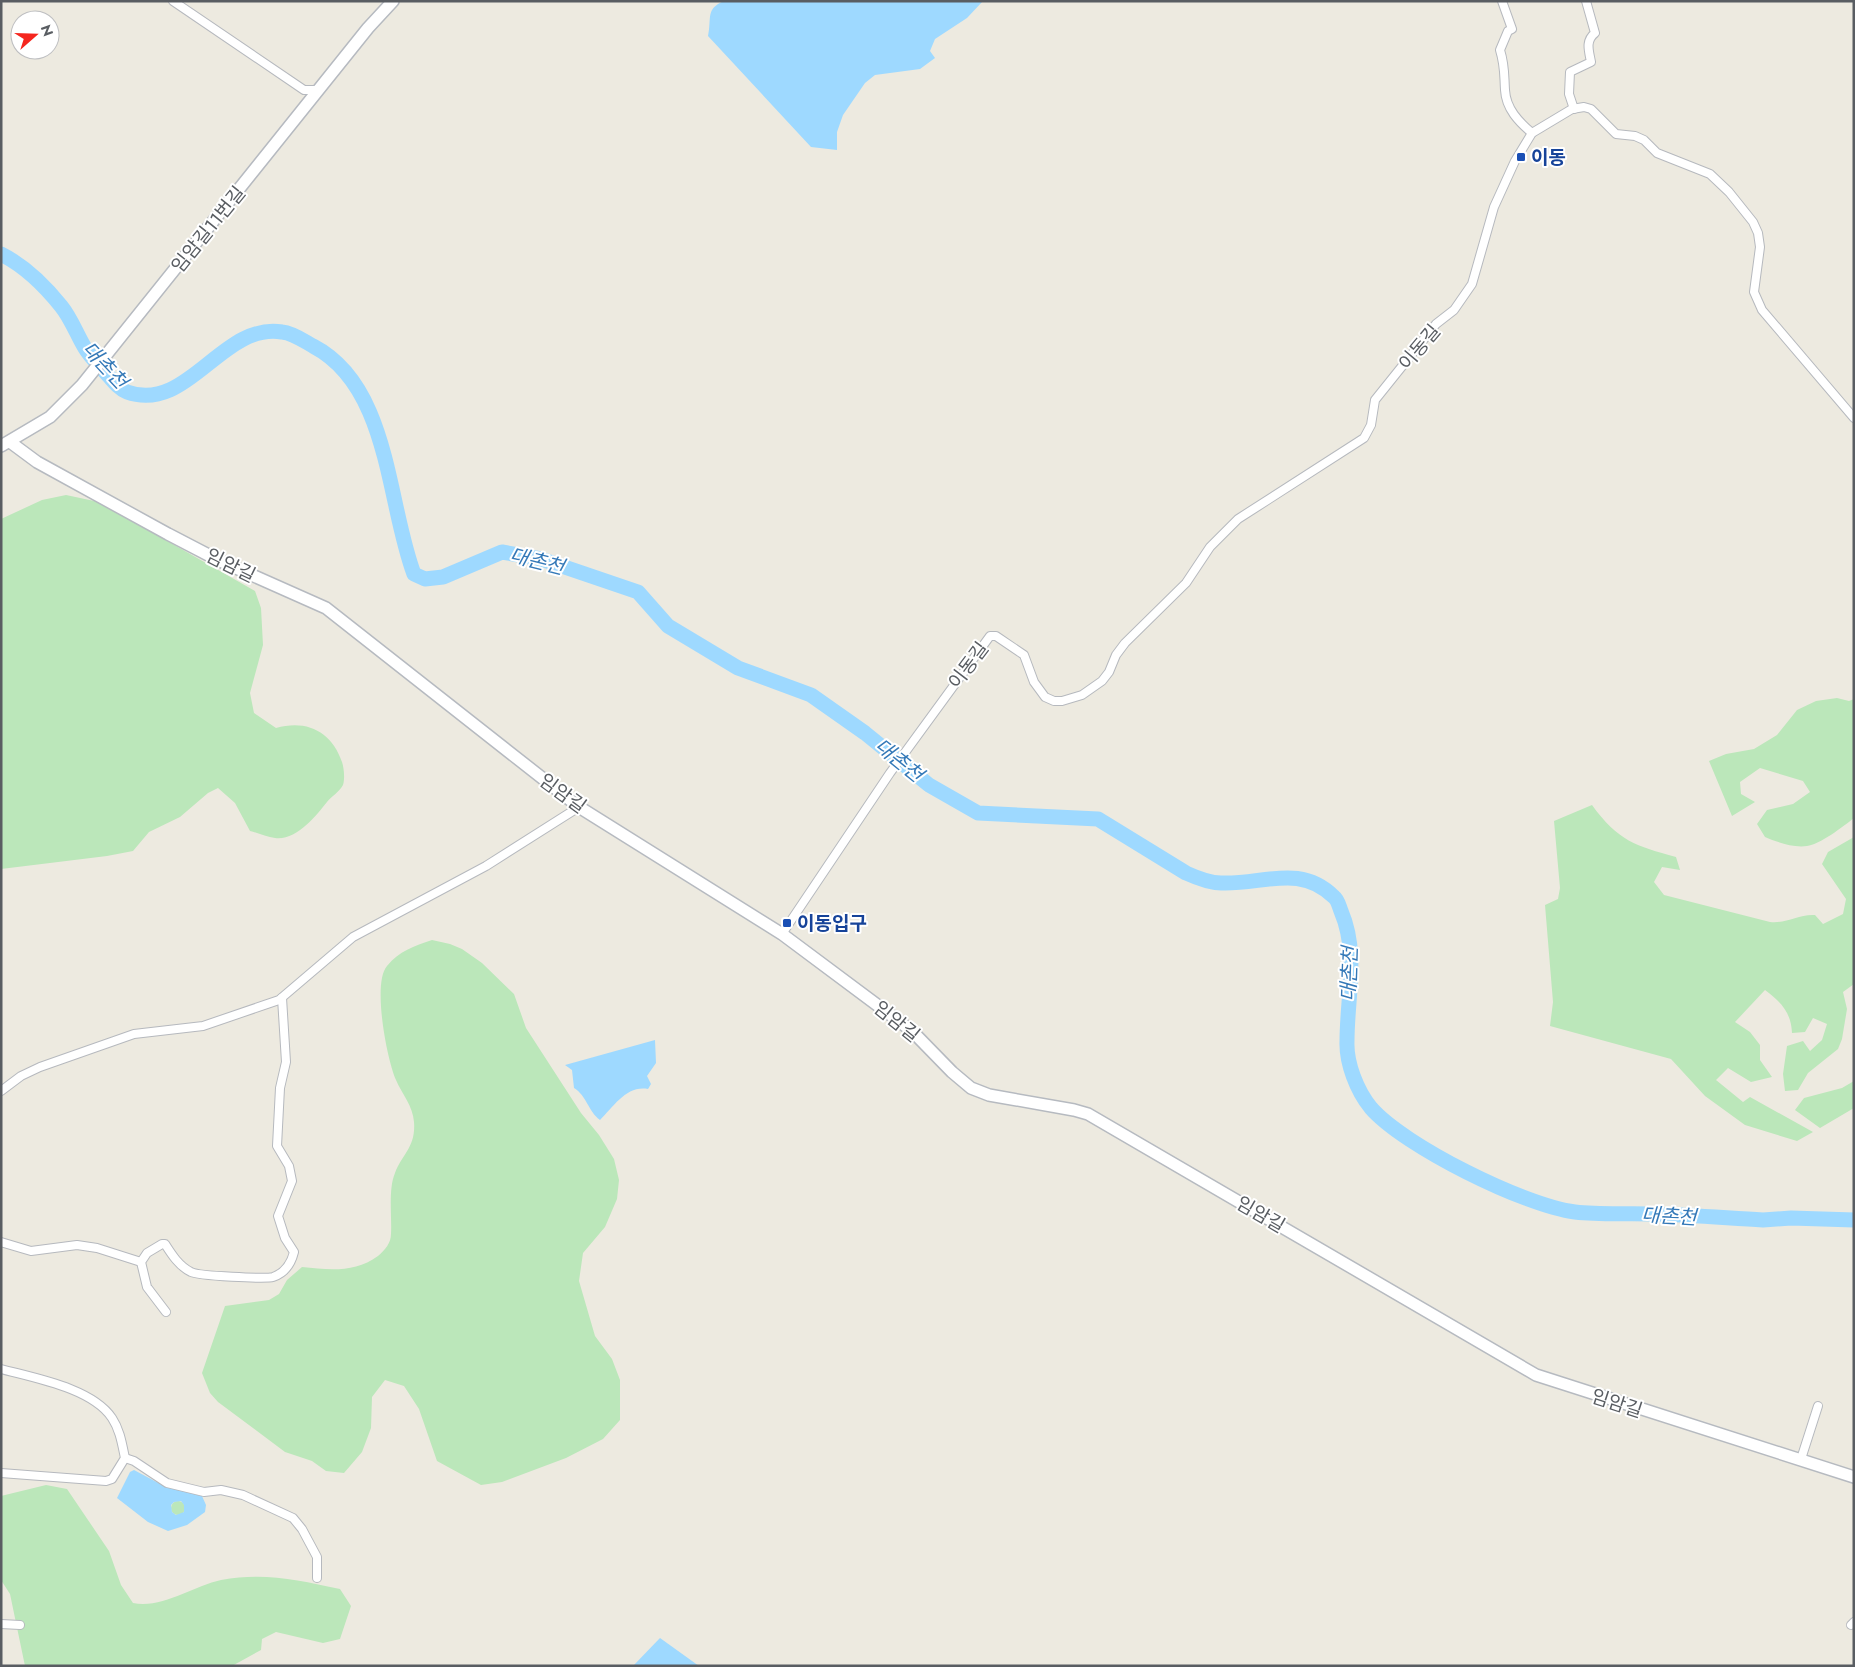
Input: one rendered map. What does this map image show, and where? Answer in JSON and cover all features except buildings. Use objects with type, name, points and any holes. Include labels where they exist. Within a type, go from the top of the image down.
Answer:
[{"type":"main road","name":"임암길11번길","points":[[6,444],[50,417],[82,385],[368,28],[393,1]]},
{"type":"main road","name":"임암길","points":[[6,444],[218,560],[326,608],[579,807],[782,934],[912,1031],[952,1072],[971,1088],[989,1095],[1074,1110],[1096,1118],[1540,1378],[1854,1477]]},
{"type":"street","points":[[173,1],[304,90],[318,90]]},
{"type":"street","points":[[1502,1],[1512,29],[1508,31],[1500,50],[1505,66],[1504,92],[1514,116],[1532,133],[1574,109],[1584,106],[1591,109],[1616,134],[1635,136],[1644,140],[1657,153],[1710,174],[1729,192],[1753,222],[1758,233],[1760,248],[1754,292],[1762,310],[1854,418]]},
{"type":"street","points":[[1574,109],[1569,94],[1570,72],[1591,62],[1588,45],[1590,37],[1595,33],[1586,1]]},
{"type":"street","name":"이동길","points":[[782,934],[914,738],[990,636],[996,636],[1024,655],[1034,682],[1045,697],[1054,702],[1062,702],[1082,695],[1102,681],[1110,672],[1116,655],[1125,643],[1186,583],[1210,547],[1238,518],[1364,438],[1371,425],[1375,400],[1436,324],[1454,310],[1472,284],[1494,206],[1505,180],[1532,133]]},
{"type":"street","points":[[1,1091],[21,1076],[40,1067],[134,1034],[203,1026],[282,998],[353,937],[486,866],[579,807]]},
{"type":"street","points":[[166,1312],[147,1287],[141,1262],[147,1253],[162,1244],[165,1244],[170,1254],[194,1274],[271,1278],[284,1271],[292,1261],[294,1252],[285,1238],[278,1216],[292,1181],[289,1166],[277,1146],[280,1088],[286,1062],[282,998]]},
{"type":"street","points":[[1,1242],[31,1251],[77,1245],[97,1248],[141,1262]]},
{"type":"street","points":[[1,1369],[65,1387],[102,1408],[111,1417],[118,1430],[125,1458],[112,1479],[106,1481],[1,1473]]},
{"type":"street","points":[[1801,1459],[1818,1406]]},
{"type":"street","points":[[125,1458],[134,1461],[167,1483],[204,1492],[221,1490],[243,1494],[293,1518],[302,1529],[317,1558],[318,1578]]},
{"type":"street","points":[[1,1624],[20,1625]]},
{"type":"green space","points":[[66,495],[99,502],[255,591],[261,608],[263,645],[250,693],[254,713],[276,728],[298,725],[317,730],[332,743],[338,752],[343,767],[344,780],[342,787],[298,832],[283,838],[275,838],[250,831],[235,803],[218,788],[208,793],[180,817],[149,832],[133,851],[1,869],[1,519],[42,500]]},
{"type":"green space","points":[[1837,698],[1849,701],[1854,699],[1854,818],[1825,839],[1812,845],[1791,845],[1765,837],[1757,824],[1767,810],[1793,804],[1810,792],[1803,781],[1760,768],[1740,782],[1741,794],[1755,802],[1732,816],[1709,761],[1726,754],[1754,749],[1777,735],[1797,710],[1816,701]]},
{"type":"green space","points":[[1592,805],[1610,827],[1619,834],[1639,845],[1676,857],[1680,870],[1662,867],[1654,882],[1664,895],[1770,922],[1781,922],[1815,915],[1823,924],[1843,914],[1846,899],[1822,864],[1828,852],[1854,837],[1854,984],[1843,992],[1847,1009],[1842,1039],[1838,1049],[1808,1073],[1798,1090],[1785,1091],[1783,1074],[1787,1046],[1803,1041],[1810,1051],[1822,1040],[1827,1024],[1813,1018],[1805,1032],[1792,1033],[1790,1019],[1784,1008],[1765,990],[1735,1022],[1750,1032],[1760,1045],[1760,1060],[1772,1077],[1751,1082],[1728,1068],[1716,1080],[1743,1102],[1750,1097],[1813,1132],[1797,1141],[1745,1125],[1705,1096],[1671,1059],[1550,1026],[1553,1002],[1545,905],[1558,899],[1560,888],[1554,821]]},
{"type":"green space","points":[[432,940],[462,949],[482,963],[514,994],[526,1028],[581,1113],[599,1135],[614,1159],[619,1180],[617,1199],[605,1227],[583,1253],[579,1281],[595,1336],[612,1359],[620,1380],[620,1420],[603,1439],[566,1458],[502,1482],[481,1485],[437,1461],[419,1409],[404,1386],[385,1380],[372,1397],[371,1428],[362,1452],[344,1473],[326,1471],[312,1461],[285,1452],[218,1402],[210,1393],[202,1373],[225,1306],[269,1300],[279,1294],[287,1280],[302,1267],[322,1269],[351,1268],[378,1256],[389,1243],[391,1237],[393,1180],[398,1166],[411,1144],[414,1122],[412,1111],[392,1070],[382,1022],[381,988],[387,966],[397,956],[419,944]]},
{"type":"green space","points":[[1854,1081],[1854,1108],[1820,1128],[1795,1110],[1804,1098],[1842,1088]]},
{"type":"green space","points":[[46,1485],[67,1489],[109,1551],[121,1585],[133,1603],[155,1603],[221,1580],[266,1577],[295,1580],[340,1589],[351,1606],[340,1639],[323,1643],[276,1632],[262,1639],[261,1650],[232,1666],[25,1666],[10,1594],[1,1580],[1,1496]]},
{"type":"green space","points":[[175,1501],[181,1501],[185,1508],[181,1515],[175,1515],[171,1511],[171,1505]]},
{"type":"water","points":[[724,1],[983,1],[967,18],[935,39],[930,51],[935,58],[920,69],[875,75],[865,83],[843,115],[837,132],[837,150],[811,147],[708,36],[710,15],[714,7]]},
{"type":"water","points":[[655,1040],[656,1063],[647,1076],[651,1084],[648,1089],[634,1090],[627,1093],[600,1120],[582,1095],[574,1088],[572,1070],[565,1065]]},
{"type":"water","points":[[134,1470],[164,1486],[202,1496],[206,1505],[205,1512],[187,1525],[168,1531],[148,1522],[117,1498],[130,1472]],"holes":[[[181,1501],[184,1505],[184,1512],[176,1515],[172,1512],[171,1505],[174,1502]]]},
{"type":"water","points":[[660,1638],[699,1666],[633,1666]]},
{"type":"waterway","name":"대촌천","points":[[1,254],[25,270],[48,291],[65,311],[90,355],[116,384],[127,392],[149,395],[169,390],[187,380],[241,340],[261,333],[282,332],[294,336],[313,346],[338,364],[357,389],[372,417],[382,448],[405,545],[414,574],[425,579],[443,577],[502,552],[541,559],[638,592],[668,626],[738,668],[811,695],[865,733],[929,785],[978,813],[1098,819],[1186,873],[1203,880],[1217,883],[1236,883],[1294,878],[1308,881],[1321,887],[1334,897],[1339,905],[1350,943],[1351,975],[1347,1049],[1350,1067],[1361,1093],[1371,1108],[1387,1123],[1437,1156],[1467,1172],[1527,1199],[1575,1212],[1668,1214],[1763,1220],[1791,1218],[1854,1220]]},
{"type":"place","name":"이동","points":[[1521,157]]},
{"type":"place","name":"이동입구","points":[[787,923]]}]
